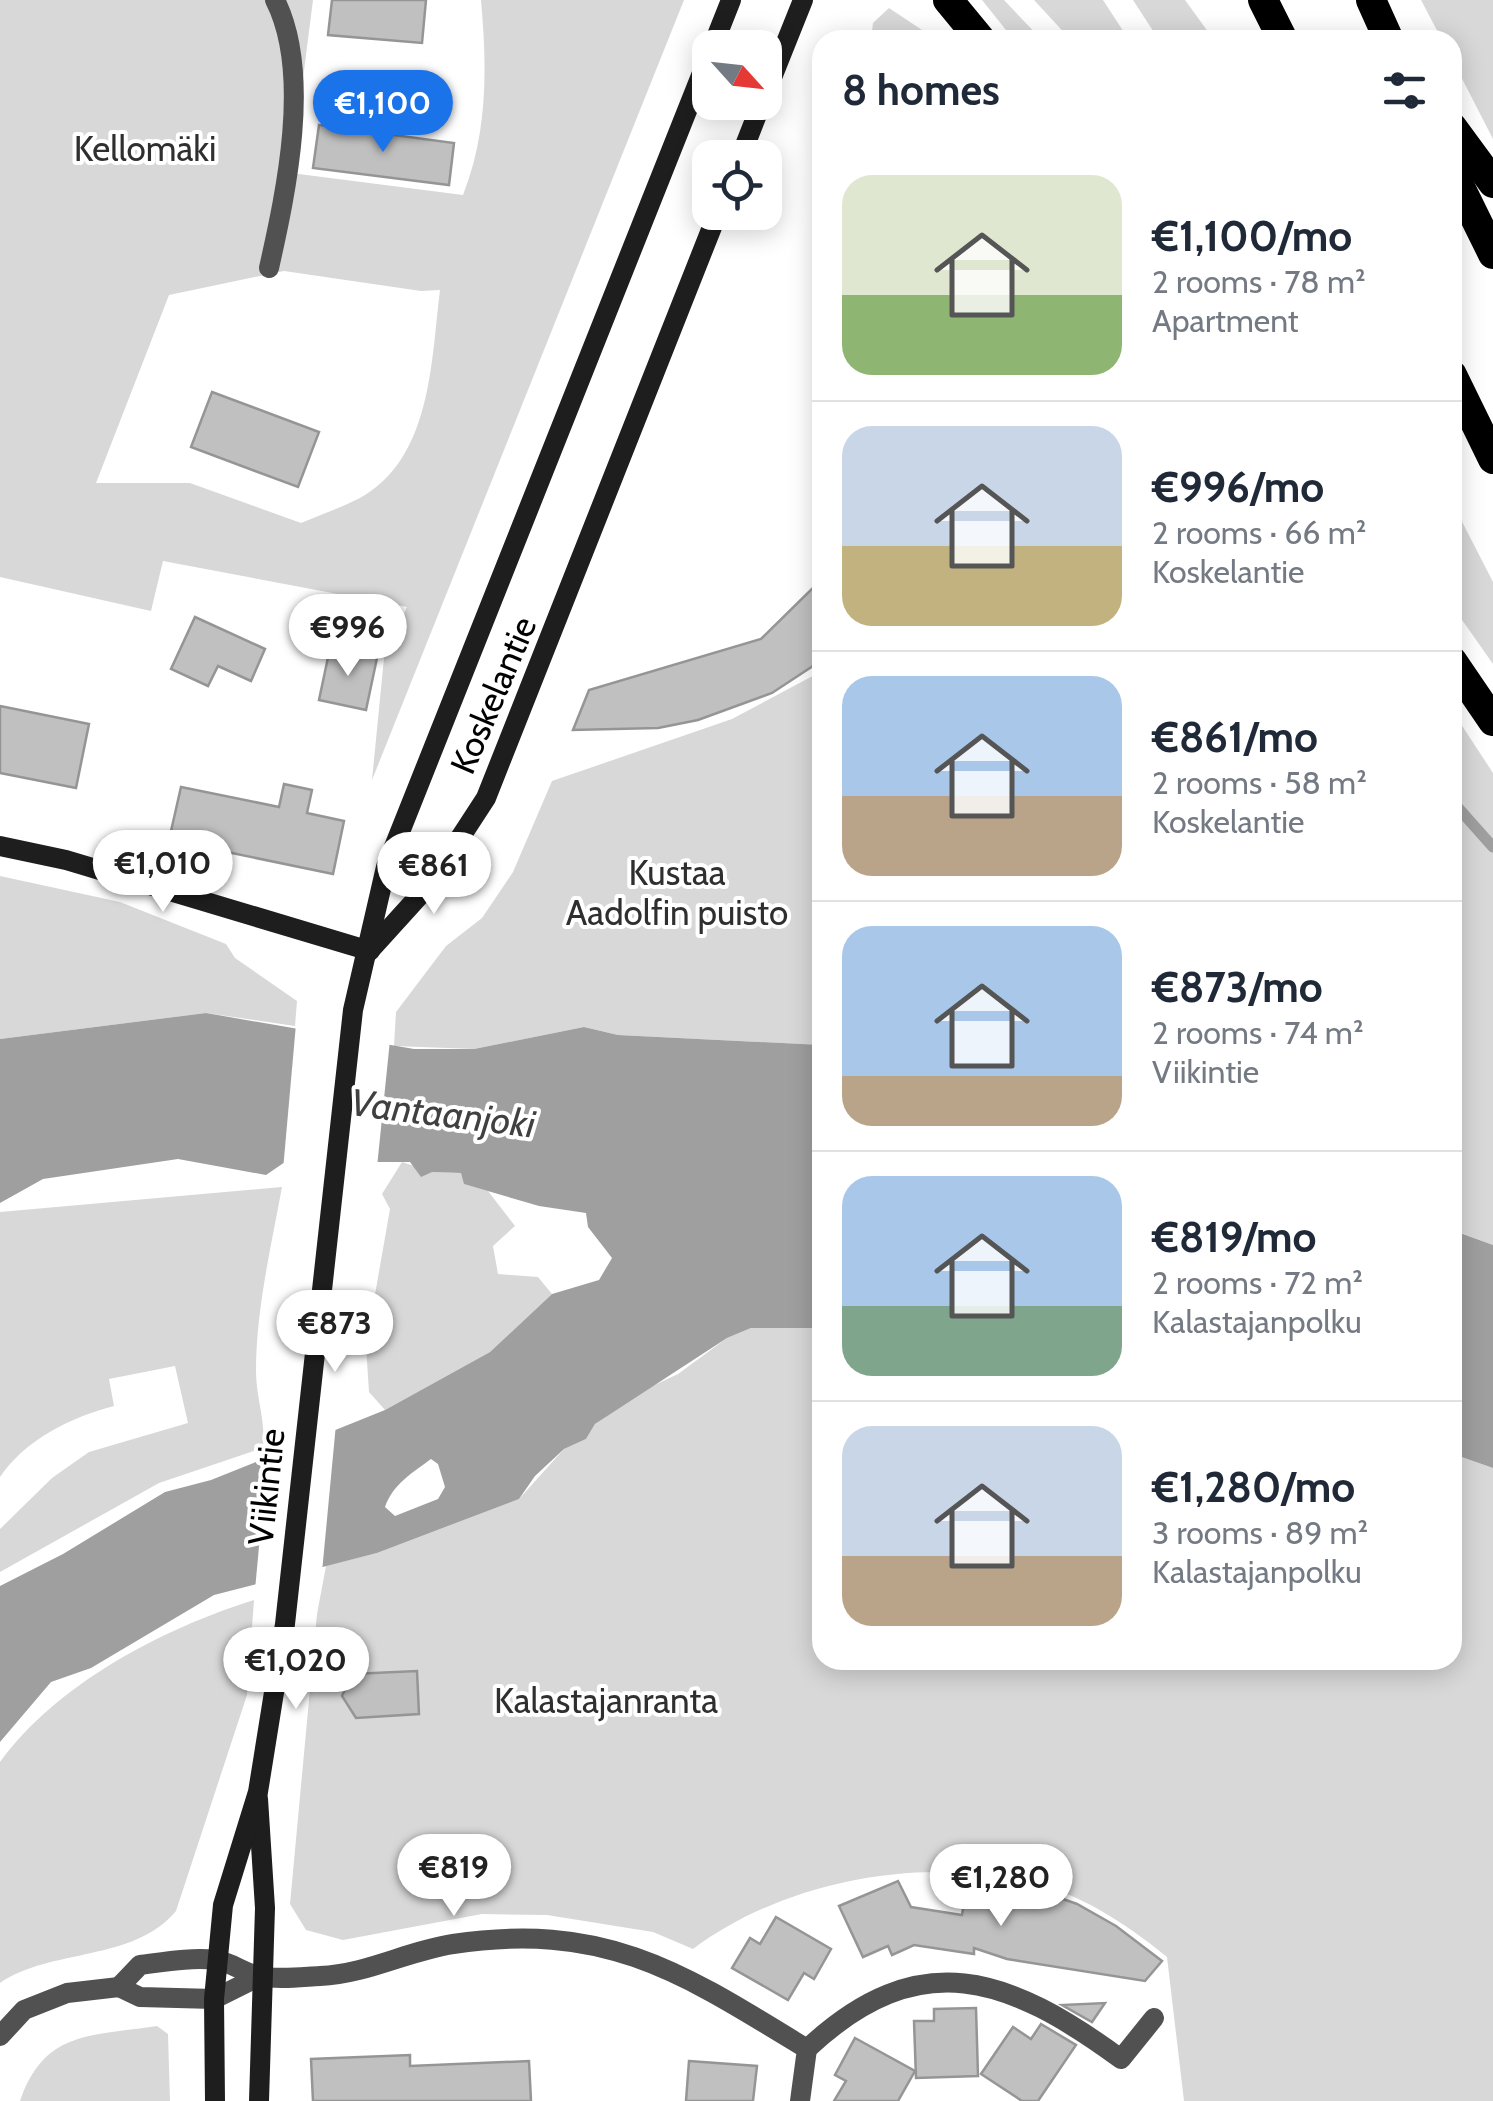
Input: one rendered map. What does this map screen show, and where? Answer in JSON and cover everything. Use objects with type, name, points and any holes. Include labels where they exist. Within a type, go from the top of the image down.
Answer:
[{"type":"highway","points":[[948,0],[972,30]]},
{"type":"highway","points":[[1263,0],[1278,30]]},
{"type":"highway","points":[[1371,0],[1384,30]]},
{"type":"highway","points":[[1462,141],[1493,183]]},
{"type":"highway","points":[[1462,190],[1493,254]]},
{"type":"highway","points":[[1462,395],[1493,458]]},
{"type":"highway","points":[[1462,676],[1493,721]]},
{"type":"main road","name":"Koskelantie","points":[[719,30],[731,0]]},
{"type":"main road","points":[[782,52],[803,0]]},
{"type":"main road","name":"Koskelantie","points":[[370,951],[386,867],[692,98]]},
{"type":"main road","name":"Koskelantie","points":[[370,951],[430,884],[486,798],[711,230]]},
{"type":"main road","points":[[0,846],[66,860],[370,951]]},
{"type":"main road","name":"Viikintie","points":[[215,2101],[214,1999],[226,1892],[258,1792],[285,1624],[350,1032],[370,951]]},
{"type":"main road","name":"Viikintie","points":[[258,1792],[264,1908],[258,2101]]},
{"type":"street","points":[[269,268],[282,206],[292,86],[274,0]]},
{"type":"street","points":[[119,1987],[140,1965],[217,1960],[260,1976],[355,1973],[448,1944],[536,1938],[642,1956],[705,1986],[807,2049]]},
{"type":"street","points":[[0,2036],[24,2010],[45,2000],[119,1987],[140,1997],[214,1999],[260,1976]]},
{"type":"street","points":[[800,2101],[807,2049],[868,2000],[899,1989],[964,1982],[1040,2003],[1122,2059],[1154,2018]]},
{"type":"green space","name":"Kellomäki","points":[[0,0],[313,0],[291,173],[463,195],[477,147],[484,99],[481,0],[684,0],[372,780],[384,658],[407,607],[163,561],[151,611],[0,577]],"holes":[[[284,271],[421,291],[440,290],[423,406],[401,460],[382,482],[358,499],[301,523],[190,483],[96,483],[169,295]]]},
{"type":"green space","points":[[982,0],[1004,0],[1032,30],[1006,30]]},
{"type":"green space","points":[[1034,0],[1103,0],[1122,30],[1062,30]]},
{"type":"green space","points":[[1133,0],[1185,0],[1207,30],[1152,30]]},
{"type":"green space","points":[[1421,0],[1493,0],[1493,139],[1462,79],[1462,30],[1437,30]]},
{"type":"green space","points":[[889,8],[922,30],[872,30],[873,23]]},
{"type":"green space","points":[[1462,522],[1493,582],[1493,664],[1462,620]]},
{"type":"green space","name":"Kustaa Aadolfin puisto","points":[[812,676],[812,1045],[618,1035],[584,1027],[474,1049],[394,1046],[396,1012],[446,946],[482,918],[513,872],[552,781],[732,719]]},
{"type":"green space","points":[[1462,726],[1493,773],[1493,1245],[1462,1233]]},
{"type":"green space","points":[[0,876],[120,902],[226,944],[235,958],[297,1001],[295,1026],[206,1013],[0,1039]]},
{"type":"green space","points":[[402,1162],[432,1172],[461,1173],[465,1184],[488,1191],[515,1226],[493,1246],[498,1274],[538,1277],[552,1294],[490,1352],[385,1410],[369,1392],[366,1346],[390,1209],[382,1194]]},
{"type":"green space","points":[[282,1187],[257,1348],[263,1448],[159,1483],[0,1572],[0,1529],[52,1478],[89,1452],[188,1423],[175,1366],[109,1379],[114,1406],[50,1432],[22,1452],[0,1477],[0,1212]]},
{"type":"green space","name":"Kalastajanranta","points":[[784,1324],[812,1327],[812,1670],[1462,1670],[1462,1457],[1493,1468],[1493,2101],[1184,2101],[1167,1957],[1091,1905],[1064,1893],[1019,1880],[971,1873],[921,1872],[823,1887],[776,1903],[693,1949],[653,1932],[547,1915],[482,1914],[343,1940],[306,1930],[290,1904],[317,1614],[326,1566],[377,1553],[519,1499],[564,1449],[586,1439],[595,1424],[644,1390],[678,1374],[727,1338],[751,1328]]},
{"type":"green space","points":[[254,1600],[247,1695],[176,1911],[138,1939],[43,1964],[0,1983],[0,1762],[51,1707],[114,1662],[184,1626]]},
{"type":"green space","points":[[157,2026],[168,2034],[170,2101],[20,2101],[42,2061],[57,2049],[91,2035]]},
{"type":"water","name":"Vantaanjoki","points":[[206,1013],[414,1049],[474,1049],[584,1027],[618,1035],[812,1045],[812,1328],[751,1328],[727,1338],[595,1424],[586,1439],[564,1449],[535,1476],[519,1499],[377,1553],[214,1595],[91,1668],[51,1682],[0,1742],[0,1586],[63,1554],[165,1492],[211,1480],[385,1410],[490,1352],[552,1294],[599,1280],[612,1258],[588,1227],[586,1213],[539,1206],[464,1184],[461,1173],[432,1172],[421,1177],[410,1162],[285,1162],[266,1175],[178,1159],[43,1179],[0,1203],[0,1039]],"holes":[[[431,1459],[438,1464],[445,1487],[438,1499],[395,1516],[385,1507],[398,1485]]]},
{"type":"water","points":[[1462,1234],[1493,1245],[1493,1468],[1462,1457]]},
{"type":"pier","points":[[296,1024],[390,1040],[377,1167],[283,1170]]},
{"type":"pier","points":[[336,1424],[322,1572],[255,1590],[268,1449]]},
{"type":"building","points":[[332,0],[426,0],[422,43],[328,35]]},
{"type":"building","points":[[319,125],[454,143],[449,185],[313,168]]},
{"type":"building","points":[[212,392],[319,432],[298,487],[191,447]]},
{"type":"building","points":[[812,589],[812,667],[772,693],[698,720],[658,728],[573,730],[589,690],[761,639]]},
{"type":"building","points":[[195,617],[265,649],[251,681],[218,666],[208,686],[171,669]]},
{"type":"building","points":[[330,648],[377,658],[366,710],[319,700]]},
{"type":"building","points":[[0,706],[89,724],[76,788],[0,773]]},
{"type":"building","points":[[284,784],[312,790],[307,813],[344,821],[333,874],[169,840],[181,787],[279,807]]},
{"type":"building","points":[[417,1671],[419,1714],[356,1718],[342,1696],[352,1674]]},
{"type":"building","points":[[968,1877],[1029,1887],[1077,1904],[1116,1926],[1162,1961],[1145,1981],[1007,1959],[974,1948],[974,1954],[914,1945],[892,1955],[888,1946],[863,1957],[839,1906],[898,1881],[911,1907],[962,1915]]},
{"type":"building","points":[[776,1917],[831,1949],[814,1979],[804,1973],[788,2000],[732,1968],[750,1938],[760,1944]]},
{"type":"building","points":[[1105,2003],[1092,2022],[1062,2005]]},
{"type":"building","points":[[976,2008],[978,2076],[916,2078],[914,2021],[934,2021],[934,2009]]},
{"type":"building","points":[[1041,2024],[1076,2045],[1038,2101],[1022,2101],[981,2074],[1013,2027],[1031,2039]]},
{"type":"building","points":[[855,2038],[915,2071],[898,2101],[834,2101],[846,2081],[835,2075]]},
{"type":"building","points":[[410,2055],[410,2066],[529,2061],[531,2101],[313,2101],[311,2059]]},
{"type":"building","points":[[689,2061],[757,2066],[753,2101],[686,2101]]},
{"type":"waterway","points":[[1462,812],[1493,847]]}]
